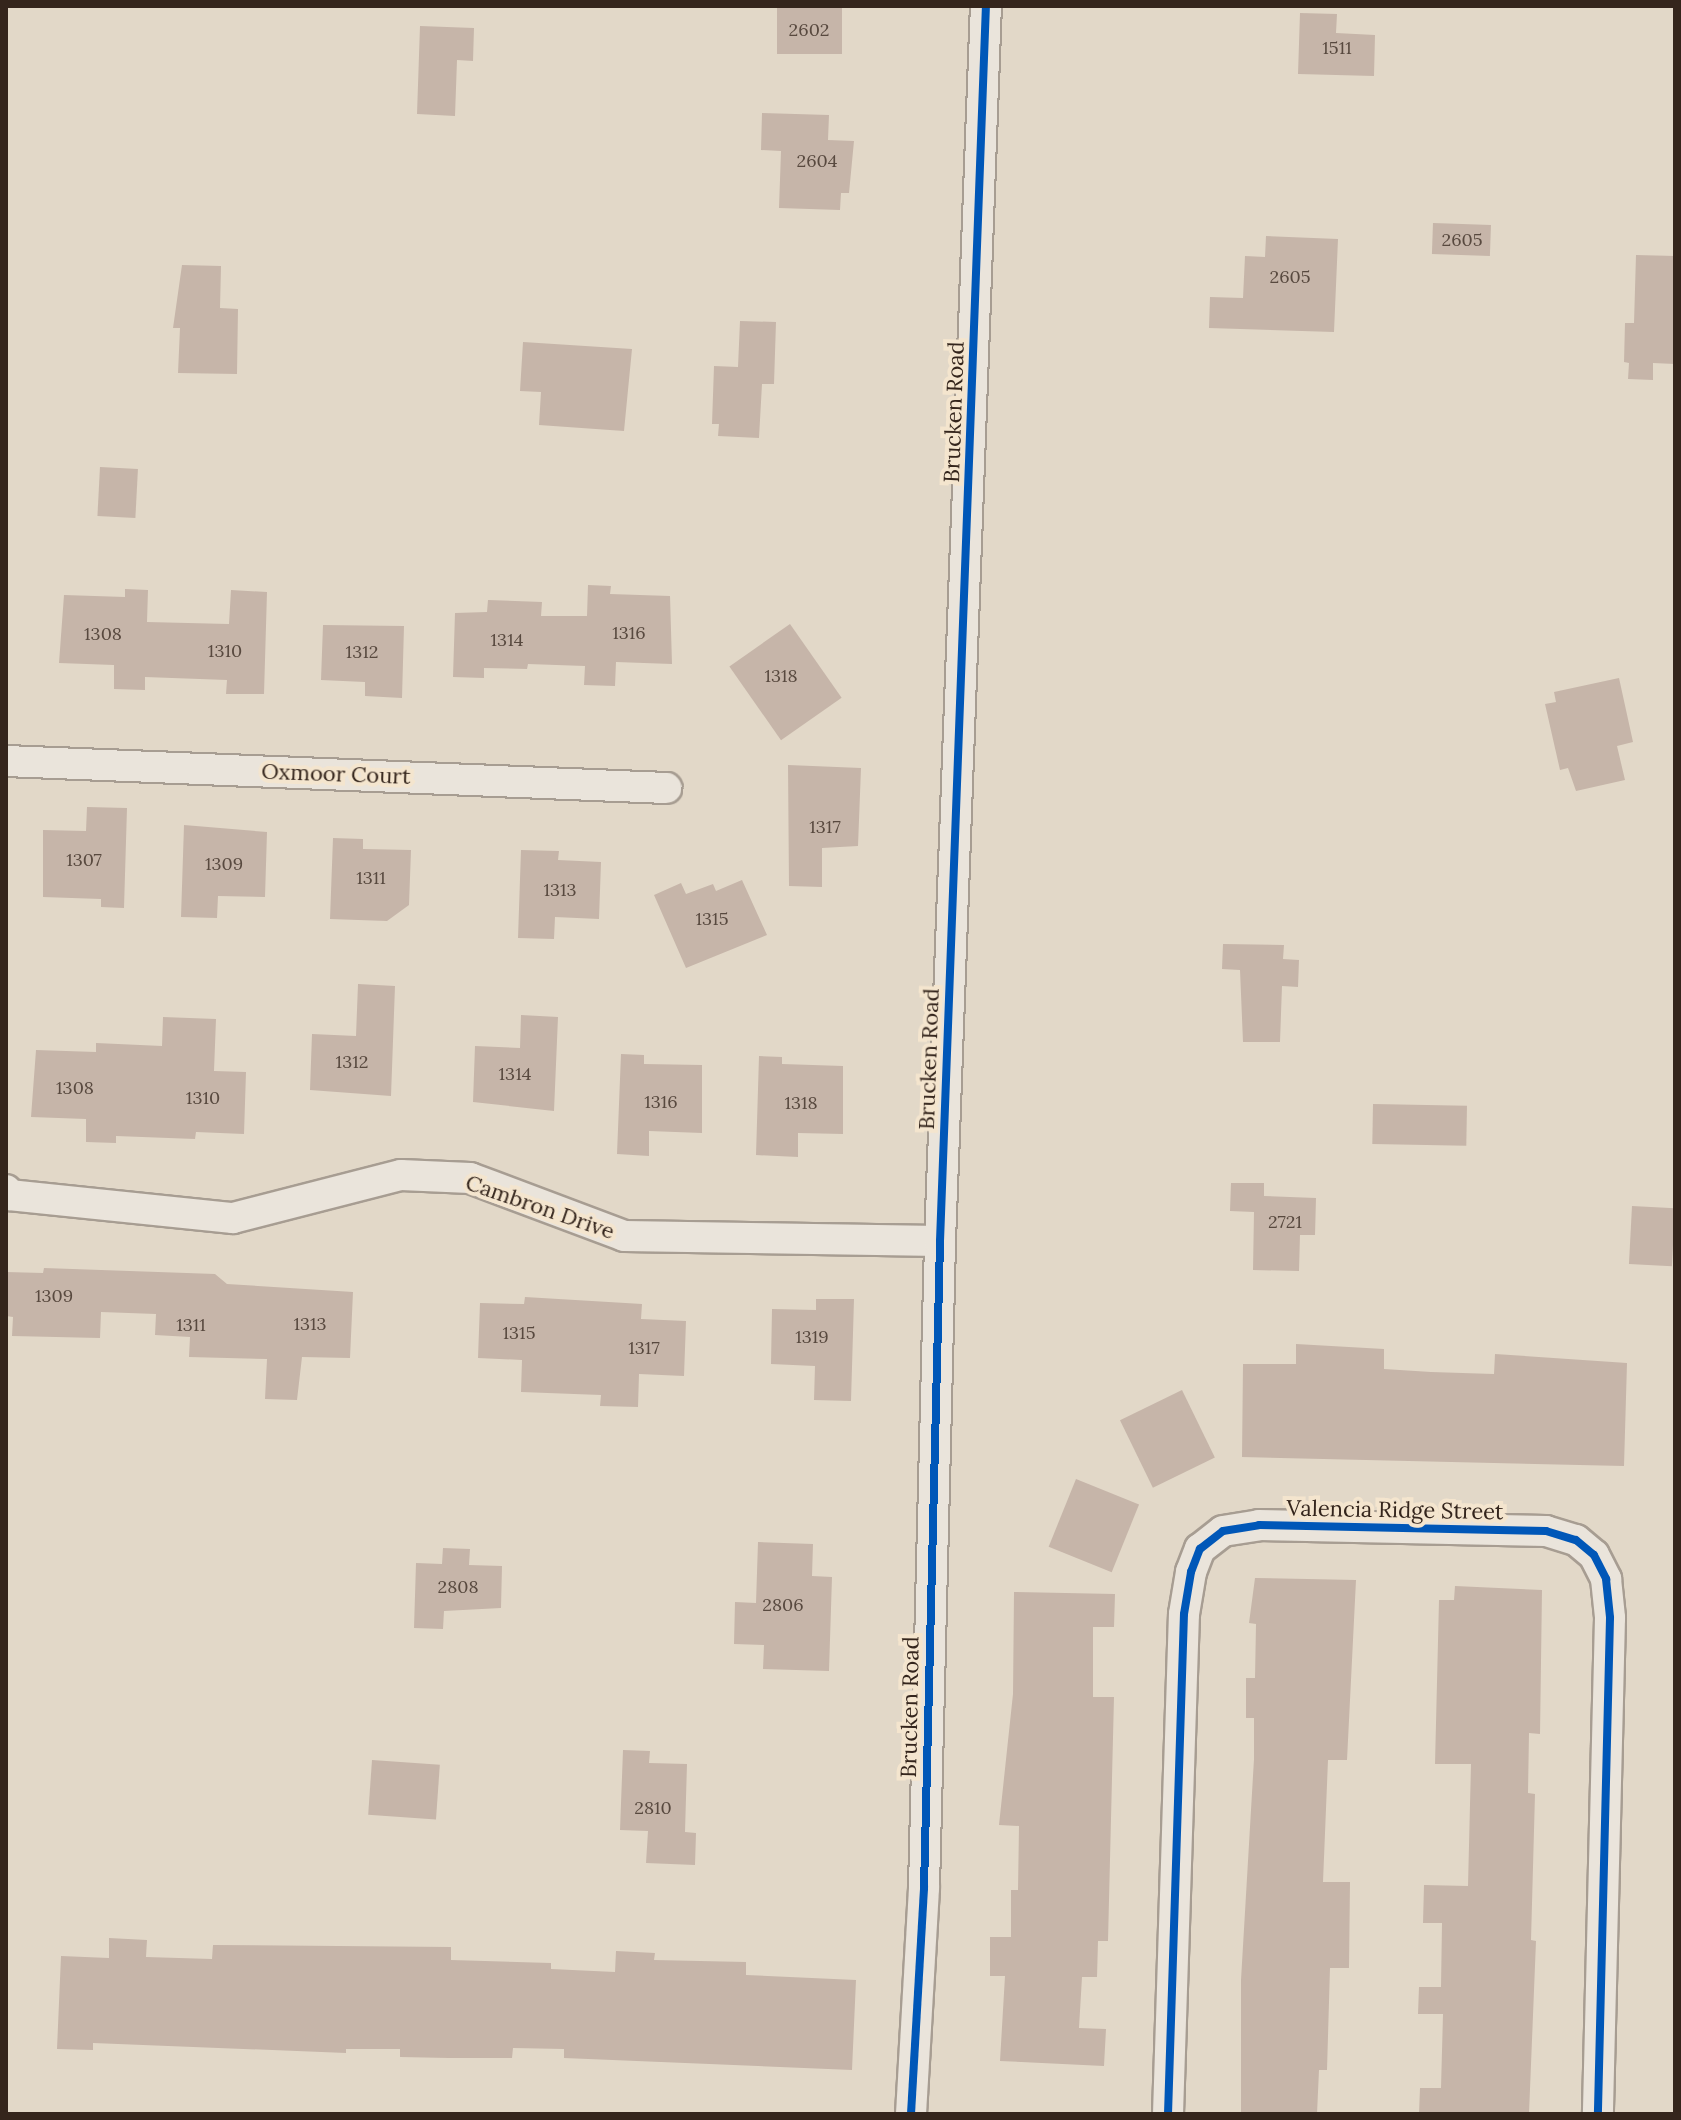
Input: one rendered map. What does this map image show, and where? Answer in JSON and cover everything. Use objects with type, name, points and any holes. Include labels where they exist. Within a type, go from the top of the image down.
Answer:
[{"type":"street","name":"Brucken Road","points":[[911,2114],[924,1888],[940,1241],[986,6]]},
{"type":"street","name":"Oxmoor Court","points":[[6,761],[666,788]]},
{"type":"street","name":"Cambron Drive","points":[[6,1190],[9,1195],[233,1218],[401,1175],[470,1178],[624,1236],[940,1241]]},
{"type":"street","name":"Valencia Ridge Street","points":[[1168,2114],[1188,1586],[1200,1549],[1223,1531],[1259,1525],[1546,1531],[1576,1540],[1594,1555],[1606,1579],[1610,1618],[1598,2114]]},
{"type":"building","points":[[777,6],[842,6],[842,54],[777,54]]},
{"type":"building","points":[[1300,13],[1337,14],[1336,33],[1375,35],[1374,76],[1298,74]]},
{"type":"building","points":[[420,26],[474,28],[473,61],[457,60],[455,116],[417,114]]},
{"type":"building","points":[[762,113],[829,115],[828,140],[854,141],[849,193],[841,193],[840,210],[779,208],[781,151],[761,150]]},
{"type":"building","points":[[1433,223],[1491,225],[1490,256],[1432,254]]},
{"type":"building","points":[[1266,236],[1338,239],[1334,332],[1209,328],[1210,297],[1243,298],[1245,256],[1265,257]]},
{"type":"building","points":[[1636,255],[1675,256],[1675,364],[1653,363],[1653,380],[1628,379],[1629,363],[1624,362],[1625,323],[1634,323]]},
{"type":"building","points":[[182,265],[221,266],[220,308],[238,309],[237,374],[178,373],[180,328],[173,328]]},
{"type":"building","points":[[740,321],[776,322],[774,384],[762,384],[759,438],[718,436],[719,424],[712,424],[714,366],[738,367]]},
{"type":"building","points":[[523,342],[632,349],[624,431],[539,425],[541,392],[520,391]]},
{"type":"building","points":[[100,467],[138,469],[135,518],[97,516]]},
{"type":"building","points":[[588,585],[611,586],[610,594],[670,596],[672,664],[616,662],[615,686],[584,685],[585,666],[528,664],[527,669],[484,668],[484,678],[453,677],[455,613],[487,612],[488,600],[542,602],[541,616],[587,616]]},
{"type":"building","points":[[125,589],[148,590],[147,622],[229,624],[231,590],[267,592],[264,694],[226,694],[227,680],[145,677],[145,690],[114,689],[114,665],[59,663],[64,595],[125,597]]},
{"type":"building","points":[[790,624],[842,698],[781,740],[729,666]]},
{"type":"building","points":[[323,625],[404,626],[402,698],[365,696],[365,682],[321,680]]},
{"type":"building","points":[[1619,678],[1633,742],[1617,746],[1625,780],[1576,791],[1568,768],[1560,770],[1545,704],[1556,702],[1554,692]]},
{"type":"building","points":[[788,765],[861,768],[858,846],[822,848],[822,887],[789,886]]},
{"type":"building","points":[[87,807],[127,808],[124,908],[101,907],[101,899],[43,897],[43,830],[86,831]]},
{"type":"building","points":[[184,825],[267,832],[265,897],[218,896],[217,918],[181,917]]},
{"type":"building","points":[[333,838],[363,839],[363,849],[411,850],[409,905],[387,921],[330,919]]},
{"type":"building","points":[[521,850],[559,851],[558,860],[601,862],[599,919],[555,917],[554,939],[518,938]]},
{"type":"building","points":[[742,880],[767,935],[686,968],[654,895],[681,883],[686,894],[713,884],[716,891]]},
{"type":"building","points":[[1223,944],[1284,945],[1283,959],[1299,960],[1298,987],[1282,986],[1280,1042],[1243,1042],[1240,970],[1222,969]]},
{"type":"building","points":[[358,984],[395,986],[391,1096],[310,1090],[312,1034],[356,1036]]},
{"type":"building","points":[[521,1015],[558,1017],[554,1111],[473,1102],[475,1046],[520,1048]]},
{"type":"building","points":[[163,1017],[216,1019],[214,1071],[246,1072],[244,1134],[196,1132],[195,1139],[116,1136],[116,1143],[86,1142],[86,1119],[31,1117],[36,1050],[96,1052],[96,1043],[162,1046]]},
{"type":"building","points":[[621,1054],[644,1055],[644,1064],[702,1065],[702,1133],[649,1131],[649,1156],[617,1154]]},
{"type":"building","points":[[759,1056],[782,1057],[782,1064],[843,1066],[843,1134],[798,1133],[798,1157],[756,1155]]},
{"type":"building","points":[[1373,1104],[1467,1106],[1466,1146],[1372,1144]]},
{"type":"building","points":[[1231,1183],[1264,1183],[1264,1196],[1316,1198],[1315,1235],[1300,1235],[1299,1271],[1253,1270],[1254,1212],[1230,1211]]},
{"type":"building","points":[[1632,1206],[1675,1208],[1672,1266],[1629,1264]]},
{"type":"building","points":[[44,1268],[215,1274],[227,1284],[353,1292],[350,1358],[302,1357],[297,1400],[265,1399],[267,1359],[189,1357],[190,1337],[155,1335],[156,1314],[101,1312],[100,1338],[12,1336],[13,1317],[6,1316],[6,1272],[43,1273]]},
{"type":"building","points":[[525,1297],[642,1304],[641,1319],[686,1321],[684,1376],[639,1374],[638,1407],[600,1406],[601,1395],[521,1392],[522,1360],[478,1358],[480,1303],[524,1304]]},
{"type":"building","points":[[816,1299],[854,1299],[851,1401],[814,1400],[815,1366],[771,1364],[772,1309],[816,1310]]},
{"type":"building","points":[[1296,1344],[1384,1349],[1384,1369],[1431,1372],[1494,1374],[1495,1354],[1627,1363],[1624,1466],[1242,1457],[1243,1364],[1296,1364]]},
{"type":"building","points":[[1182,1390],[1215,1457],[1153,1488],[1120,1420]]},
{"type":"building","points":[[1076,1479],[1139,1504],[1112,1572],[1049,1547]]},
{"type":"building","points":[[758,1542],[813,1544],[812,1576],[832,1577],[829,1671],[763,1669],[764,1645],[734,1644],[735,1602],[756,1603]]},
{"type":"building","points":[[443,1548],[470,1549],[469,1565],[502,1566],[501,1608],[444,1611],[443,1629],[414,1628],[416,1563],[442,1564]]},
{"type":"building","points":[[1255,1578],[1356,1580],[1347,1760],[1328,1760],[1323,1882],[1350,1882],[1349,1968],[1330,1968],[1327,2070],[1319,2070],[1317,2114],[1241,2114],[1241,1980],[1254,1759],[1254,1718],[1246,1718],[1246,1678],[1255,1678],[1256,1624],[1249,1623]]},
{"type":"building","points":[[1455,1586],[1542,1590],[1540,1734],[1529,1733],[1528,1793],[1535,1794],[1531,1940],[1536,1941],[1529,2114],[1419,2114],[1420,2088],[1441,2088],[1443,2014],[1418,2014],[1419,1987],[1441,1987],[1442,1923],[1423,1923],[1424,1885],[1468,1886],[1471,1764],[1435,1764],[1439,1600],[1454,1600]]},
{"type":"building","points":[[1014,1592],[1115,1594],[1114,1627],[1093,1627],[1093,1697],[1114,1697],[1108,1941],[1098,1941],[1097,1977],[1082,1977],[1079,2028],[1106,2029],[1104,2066],[1000,2061],[1005,1976],[990,1976],[990,1937],[1011,1937],[1011,1890],[1018,1890],[1019,1826],[999,1825],[1013,1694]]},
{"type":"building","points":[[623,1750],[650,1751],[649,1763],[687,1764],[685,1832],[696,1833],[695,1865],[646,1863],[648,1831],[620,1830]]},
{"type":"building","points":[[372,1760],[440,1765],[436,1820],[368,1815]]},
{"type":"building","points":[[109,1938],[147,1940],[146,1957],[212,1959],[213,1945],[451,1947],[451,1960],[551,1963],[551,1969],[615,1972],[616,1951],[655,1953],[654,1960],[746,1962],[746,1975],[856,1980],[852,2070],[564,2058],[564,2049],[513,2048],[512,2058],[449,2058],[400,2057],[400,2049],[346,2049],[346,2053],[93,2043],[93,2050],[57,2049],[61,1956],[109,1958]]},
{"type":"cycle path","points":[[911,2114],[924,1888],[940,1241],[986,6]]},
{"type":"cycle path","points":[[1168,2114],[1184,1614],[1191,1572],[1200,1549],[1223,1531],[1259,1525],[1546,1531],[1576,1540],[1594,1555],[1606,1579],[1610,1618],[1598,2114]]}]
